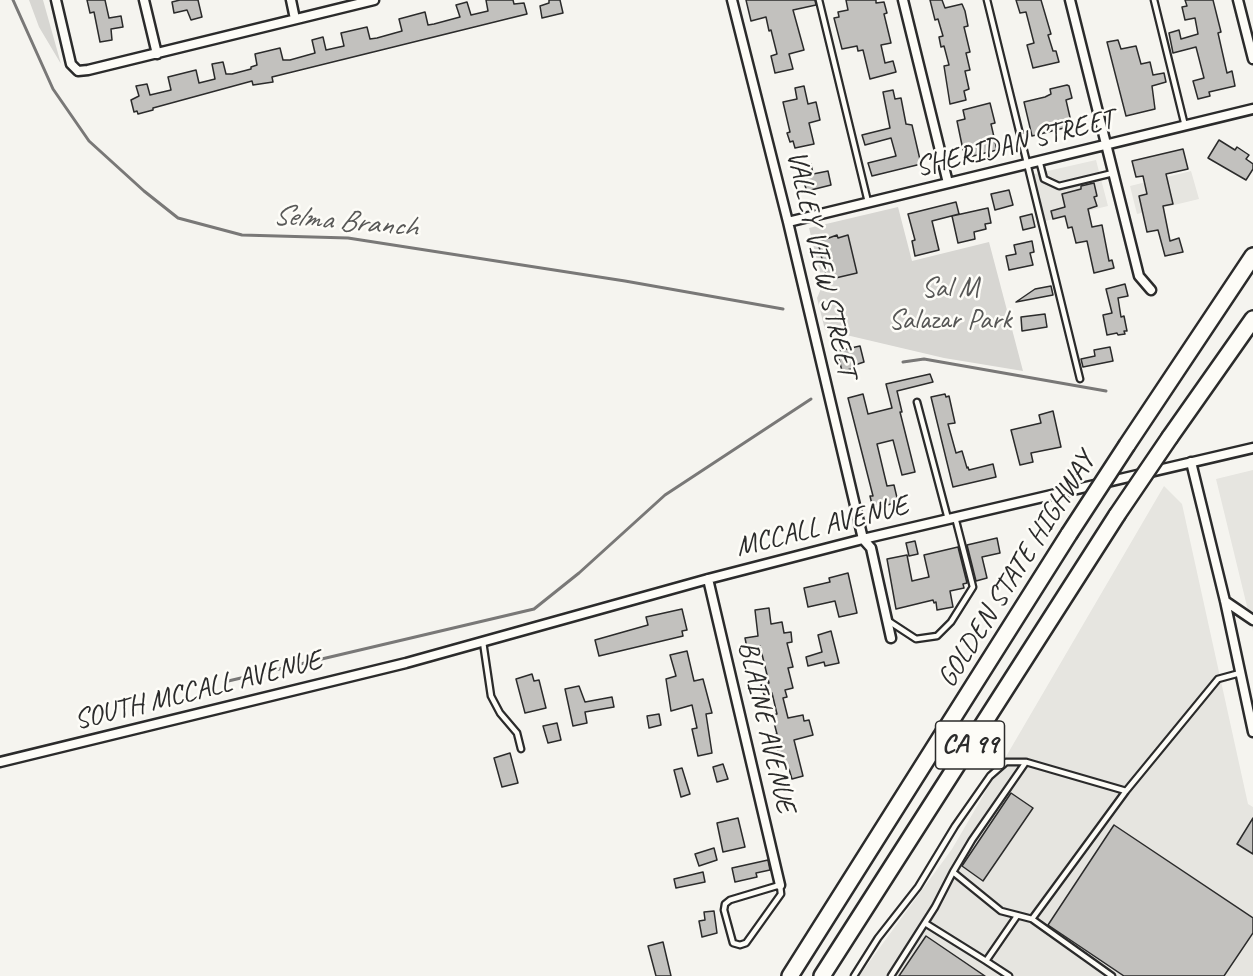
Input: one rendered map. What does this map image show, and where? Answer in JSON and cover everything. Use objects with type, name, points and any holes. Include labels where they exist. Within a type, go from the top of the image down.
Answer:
[{"type":"highway","points":[[1215,312],[1253,251]]},
{"type":"highway","name":"GOLDEN STATE HIGHWAY","points":[[790,976],[1069,534],[1253,256]]},
{"type":"highway","name":"GOLDEN STATE HIGHWAY","points":[[822,976],[1117,515],[1253,319]]},
{"type":"street","points":[[56,0],[71,64],[78,71],[157,54],[374,0]]},
{"type":"street","points":[[144,0],[157,54]]},
{"type":"street","points":[[291,0],[295,19]]},
{"type":"street","name":"VALLEY VIEW STREET","points":[[732,0],[789,222],[863,539],[871,548],[891,638]]},
{"type":"street","points":[[903,0],[948,183]]},
{"type":"street","points":[[1070,0],[1139,276],[1151,290]]},
{"type":"street","points":[[1238,0],[1253,59]]},
{"type":"street","name":"SHERIDAN STREET","points":[[789,222],[1253,109]]},
{"type":"street","name":"MCCALL AVENUE","points":[[406,663],[708,579],[863,539],[1253,448]]},
{"type":"street","points":[[1191,462],[1225,601],[1253,732]]},
{"type":"street","name":"BLAINE AVENUE","points":[[708,579],[780,885]]},
{"type":"street","points":[[1225,601],[1253,620]]},
{"type":"street","name":"SOUTH MCCALL AVENUE","points":[[0,762],[406,663]]},
{"type":"lane","points":[[819,0],[868,202]]},
{"type":"lane","points":[[987,0],[1080,379]]},
{"type":"lane","points":[[1154,0],[1185,126]]},
{"type":"lane","points":[[1039,160],[1044,179],[1059,186],[1113,173]]},
{"type":"lane","points":[[887,620],[916,639],[937,636],[951,622],[973,587],[917,402]]},
{"type":"lane","points":[[483,642],[491,696],[500,712],[517,733],[521,749]]},
{"type":"lane","points":[[1032,919],[1126,790],[1218,679],[1240,673]]},
{"type":"lane","points":[[854,976],[878,938],[918,887],[955,826],[990,776],[1006,762],[1026,762],[1126,790]]},
{"type":"lane","points":[[891,976],[925,923],[972,840],[1026,762]]},
{"type":"lane","points":[[953,872],[1001,911],[1032,919],[1112,976]]},
{"type":"lane","points":[[780,885],[781,894],[746,943],[740,945],[733,943],[724,910],[725,904],[730,900],[780,885]]},
{"type":"lane","points":[[986,961],[1017,916]]},
{"type":"lane","points":[[925,923],[1009,976]]},
{"type":"shaded area","points":[[1096,160],[1108,206],[1041,222],[1030,175]]},
{"type":"shaded area","points":[[1191,171],[1199,199],[1137,214],[1130,186]]},
{"type":"shaded area","points":[[1253,470],[1253,631],[1216,479]]},
{"type":"shaded area","points":[[1164,486],[1182,504],[1248,804],[1253,807],[1253,976],[859,976],[952,849]]},
{"type":"green space","points":[[29,0],[43,0],[61,64],[39,27]]},
{"type":"green space","name":"Sal M Salazar Park","points":[[898,207],[912,261],[989,242],[1023,371],[944,358],[825,330],[817,298],[823,284],[809,228]]},
{"type":"building","points":[[87,0],[105,0],[109,18],[121,16],[123,27],[111,29],[112,40],[100,42],[94,12],[90,13]]},
{"type":"building","points":[[198,0],[202,17],[191,20],[187,10],[174,13],[172,2]]},
{"type":"building","points":[[486,0],[513,0],[514,4],[524,3],[527,14],[272,77],[273,82],[253,85],[252,81],[138,114],[137,111],[134,112],[131,100],[139,96],[136,86],[147,84],[150,95],[171,90],[168,77],[196,70],[199,83],[215,79],[212,64],[223,62],[226,74],[232,74],[257,65],[255,54],[280,48],[283,60],[290,60],[315,53],[312,40],[323,37],[326,50],[344,46],[341,33],[367,27],[370,39],[377,38],[402,31],[399,19],[425,12],[428,25],[460,17],[456,5],[467,2],[471,15],[488,11]]},
{"type":"building","points":[[549,0],[560,0],[563,13],[542,18],[540,6],[549,3]]},
{"type":"building","points":[[746,0],[815,0],[816,5],[793,10],[804,50],[789,54],[793,69],[775,73],[771,56],[777,54],[766,17],[751,21]]},
{"type":"building","points":[[846,0],[884,2],[887,13],[884,14],[891,43],[881,45],[885,63],[893,61],[896,72],[870,79],[863,50],[858,51],[857,46],[842,49],[834,18],[839,17],[838,12],[848,10]]},
{"type":"building","points":[[930,0],[942,0],[945,8],[962,4],[965,11],[968,26],[964,27],[970,52],[966,53],[970,70],[965,71],[969,89],[964,91],[966,100],[950,104],[944,66],[949,65],[944,46],[941,47],[939,37],[943,36],[938,19],[935,20]]},
{"type":"building","points":[[1016,0],[1041,0],[1051,34],[1048,35],[1059,62],[1033,68],[1027,45],[1034,43],[1026,12],[1020,13]]},
{"type":"building","points":[[1185,0],[1213,0],[1221,32],[1218,33],[1227,73],[1232,71],[1235,86],[1209,92],[1210,96],[1198,99],[1193,81],[1204,78],[1196,47],[1173,53],[1169,33],[1179,30],[1181,39],[1198,34],[1195,18],[1185,20],[1182,7],[1187,6]]},
{"type":"building","points":[[1118,40],[1121,49],[1136,46],[1141,64],[1150,62],[1153,75],[1164,73],[1166,82],[1152,86],[1155,109],[1126,116],[1107,42]]},
{"type":"building","points":[[1067,85],[1072,98],[1066,100],[1072,126],[1032,136],[1024,102],[1045,97],[1051,94],[1050,89]]},
{"type":"building","points":[[804,86],[808,104],[816,102],[820,120],[809,123],[814,144],[795,148],[787,133],[790,132],[783,102],[797,99],[795,88]]},
{"type":"building","points":[[893,90],[895,99],[901,98],[906,124],[912,125],[921,164],[872,176],[868,163],[896,156],[891,138],[865,145],[862,135],[890,128],[883,92]]},
{"type":"building","points":[[990,103],[995,123],[991,124],[997,150],[969,157],[967,149],[963,150],[957,121],[965,119],[963,110]]},
{"type":"building","points":[[1219,140],[1249,155],[1246,159],[1253,164],[1253,169],[1246,180],[1208,158]]},
{"type":"building","points":[[1183,149],[1188,169],[1166,174],[1173,204],[1163,206],[1170,241],[1179,238],[1183,252],[1165,256],[1158,230],[1147,232],[1139,196],[1147,194],[1143,176],[1136,177],[1132,161]]},
{"type":"building","points":[[811,164],[813,174],[828,171],[831,185],[807,191],[798,167]]},
{"type":"building","points":[[1094,183],[1097,196],[1094,197],[1097,206],[1088,209],[1092,227],[1102,225],[1109,261],[1112,260],[1114,268],[1094,273],[1087,241],[1076,243],[1072,227],[1068,228],[1065,216],[1053,219],[1051,211],[1065,207],[1062,194]]},
{"type":"building","points":[[1009,190],[1013,205],[995,210],[991,194]]},
{"type":"building","points":[[956,202],[959,214],[932,221],[939,250],[915,256],[912,241],[915,240],[908,214]]},
{"type":"building","points":[[988,208],[991,223],[985,224],[986,229],[974,232],[975,239],[958,243],[952,216]]},
{"type":"building","points":[[1032,214],[1035,227],[1023,230],[1020,217]]},
{"type":"building","points":[[837,235],[838,238],[848,235],[857,273],[827,280],[818,242]]},
{"type":"building","points":[[1032,241],[1034,252],[1030,253],[1033,265],[1009,270],[1006,256],[1016,254],[1014,245]]},
{"type":"building","points":[[1125,284],[1128,296],[1118,298],[1121,317],[1124,316],[1127,331],[1124,331],[1125,334],[1107,335],[1103,315],[1112,313],[1106,289]]},
{"type":"building","points":[[1051,286],[1053,295],[1016,302],[1035,289]]},
{"type":"building","points":[[1045,314],[1047,327],[1022,331],[1021,317]]},
{"type":"building","points":[[860,346],[864,362],[855,365],[856,368],[842,371],[837,351]]},
{"type":"building","points":[[1110,347],[1113,361],[1083,367],[1081,359],[1095,356],[1094,350]]},
{"type":"building","points":[[930,374],[933,382],[897,391],[915,472],[902,475],[893,440],[877,444],[887,486],[894,485],[898,502],[873,509],[870,496],[873,496],[848,398],[863,394],[868,414],[892,408],[886,384]]},
{"type":"building","points":[[945,394],[946,397],[949,396],[955,423],[948,424],[956,453],[962,451],[969,470],[993,464],[996,477],[953,487],[931,397]]},
{"type":"building","points":[[1053,411],[1061,447],[1031,453],[1033,462],[1020,465],[1011,430],[1041,423],[1039,415]]},
{"type":"building","points":[[997,538],[1000,553],[982,557],[987,578],[976,581],[967,545]]},
{"type":"building","points":[[915,541],[918,554],[909,556],[906,543]]},
{"type":"building","points":[[958,547],[967,583],[963,584],[964,588],[950,591],[953,607],[937,610],[936,602],[934,603],[933,600],[896,609],[887,559],[907,555],[912,581],[929,577],[924,555]]},
{"type":"building","points":[[848,573],[857,613],[839,617],[835,601],[808,607],[804,588],[830,582],[829,578]]},
{"type":"building","points":[[769,608],[771,624],[782,622],[784,633],[791,632],[792,642],[787,643],[793,667],[788,668],[793,688],[785,690],[787,697],[783,698],[788,718],[803,715],[804,721],[809,720],[813,735],[794,740],[803,776],[792,779],[789,769],[785,770],[783,761],[780,761],[774,735],[777,734],[772,715],[777,714],[772,693],[764,695],[761,685],[769,683],[760,646],[747,648],[745,638],[758,636],[755,610]]},
{"type":"building","points":[[682,609],[687,630],[682,631],[683,636],[599,656],[595,640],[648,625],[646,617]]},
{"type":"building","points":[[831,631],[839,663],[825,666],[824,662],[808,666],[806,657],[822,652],[818,635]]},
{"type":"building","points":[[687,651],[694,681],[703,679],[712,713],[706,714],[712,753],[698,756],[692,729],[697,728],[692,705],[671,711],[666,679],[676,676],[670,655]]},
{"type":"building","points":[[532,674],[534,681],[539,680],[546,708],[525,713],[516,679]]},
{"type":"building","points":[[579,686],[585,702],[612,697],[614,707],[585,712],[587,723],[573,726],[565,689]]},
{"type":"building","points":[[659,714],[661,725],[649,728],[647,716]]},
{"type":"building","points":[[557,723],[561,740],[548,743],[543,726]]},
{"type":"building","points":[[510,753],[518,783],[502,787],[494,758]]},
{"type":"building","points":[[723,764],[728,779],[717,782],[713,767]]},
{"type":"building","points":[[682,768],[690,794],[681,797],[674,770]]},
{"type":"building","points":[[1011,793],[1033,808],[983,881],[962,866]]},
{"type":"building","points":[[738,818],[745,847],[723,852],[717,823]]},
{"type":"building","points":[[1253,818],[1253,854],[1237,844]]},
{"type":"building","points":[[1114,825],[1253,918],[1253,933],[1224,976],[1124,976],[1048,925]]},
{"type":"building","points":[[714,848],[717,860],[699,866],[695,854]]},
{"type":"building","points":[[768,860],[770,870],[756,873],[757,877],[735,882],[732,868]]},
{"type":"building","points":[[703,872],[705,882],[676,888],[674,879]]},
{"type":"building","points":[[714,911],[717,933],[702,937],[699,921],[705,920],[704,912]]},
{"type":"building","points":[[926,936],[985,976],[899,976]]},
{"type":"building","points":[[663,942],[671,976],[656,976],[648,946]]},
{"type":"waterway","name":"Selma Branch","points":[[13,0],[53,89],[89,141],[144,191],[178,218],[242,235],[348,238],[625,281],[783,309]]},
{"type":"waterway","points":[[903,362],[924,359],[1106,391]]},
{"type":"waterway","points":[[224,682],[534,609],[579,573],[665,495],[811,399]]}]
